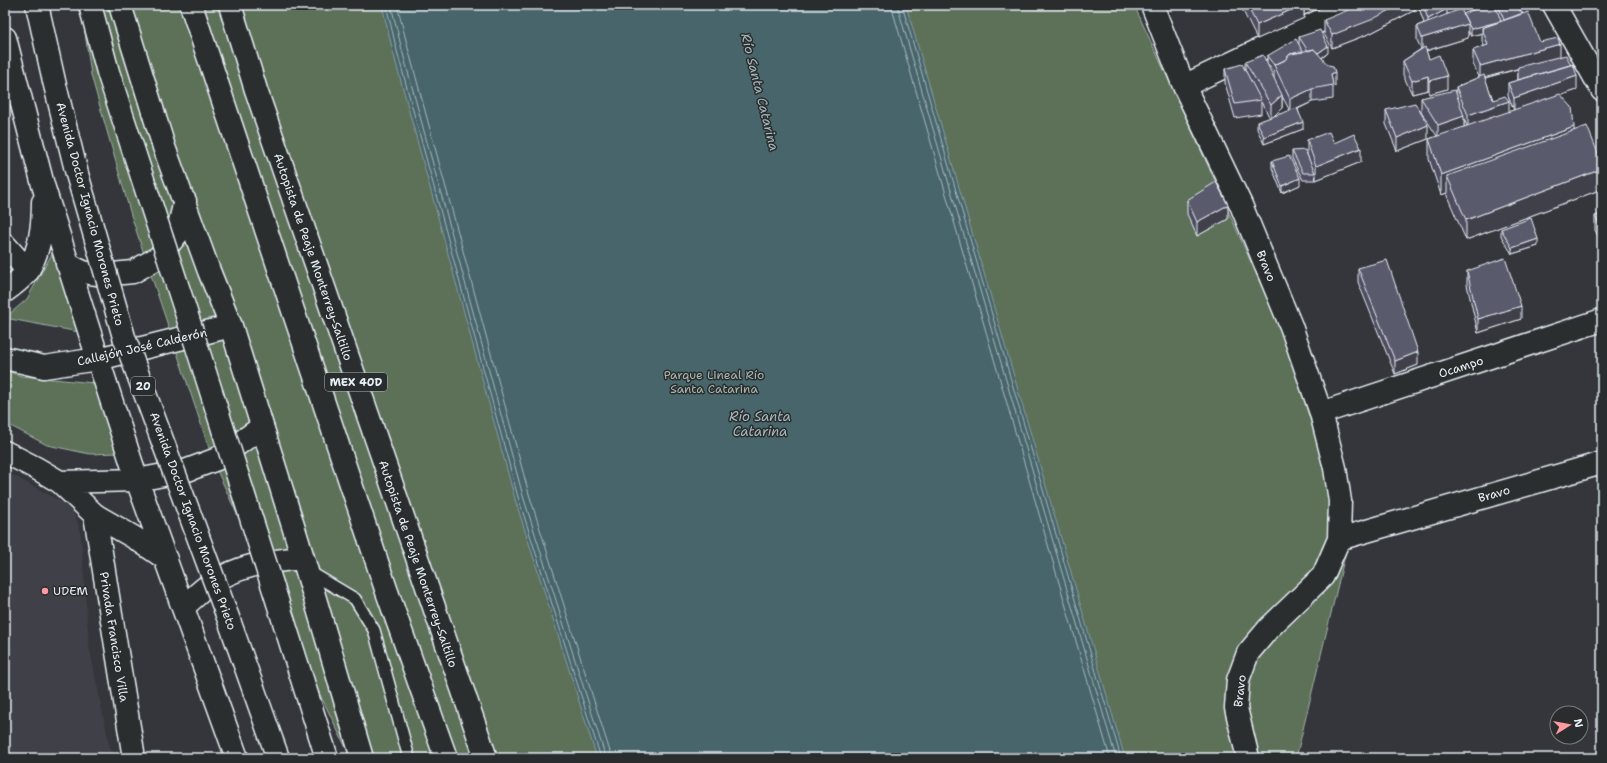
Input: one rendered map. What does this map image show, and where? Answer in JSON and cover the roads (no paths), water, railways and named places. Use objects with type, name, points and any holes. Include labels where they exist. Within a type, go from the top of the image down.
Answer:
[{"type":"main road","name":"Avenida Doctor Ignacio Morones Prieto","points":[[37,5],[77,174],[124,336],[278,758]]},
{"type":"main road","points":[[90,5],[108,72],[184,306],[327,758]]},
{"type":"main road","points":[[120,5],[164,147],[185,201],[209,271],[231,326],[362,758]]},
{"type":"main road","name":"MEX 40D","points":[[190,5],[386,589],[446,758]]},
{"type":"main road","name":"Autopista de Peaje Monterrey-Saltillo","points":[[230,5],[256,90],[486,758]]},
{"type":"main road","name":"Bravo","points":[[1152,5],[1184,86],[1241,205],[1291,326],[1321,413],[1336,468],[1340,501],[1340,539],[1323,576],[1269,628],[1248,653],[1238,680],[1236,708],[1248,758]]},
{"type":"main road","points":[[1184,86],[1353,5]]},
{"type":"main road","points":[[1554,5],[1602,90]]},
{"type":"main road","points":[[5,38],[43,185],[67,264],[137,480],[237,758]]},
{"type":"main road","points":[[5,291],[28,270],[36,252],[44,224],[43,185]]},
{"type":"main road","points":[[67,264],[83,272],[102,275],[133,272],[159,257],[177,234],[185,201]]},
{"type":"main road","points":[[5,245],[28,270]]},
{"type":"main road","name":"Ocampo","points":[[1321,413],[1602,320]]},
{"type":"main road","name":"Callejón José Calderón","points":[[5,358],[44,367],[98,359],[231,326]]},
{"type":"main road","points":[[60,482],[137,480],[185,471],[217,459],[262,427]]},
{"type":"main road","points":[[5,452],[60,482],[95,515],[166,559]]},
{"type":"main road","name":"Bravo","points":[[1340,539],[1602,463]]},
{"type":"main road","name":"Privada Francisco Villa","points":[[95,515],[134,758]]},
{"type":"main road","points":[[183,607],[210,585],[239,569],[272,561],[304,564]]},
{"type":"lane","points":[[304,564],[355,598],[374,630],[409,758]]},
{"type":"water","name":"Río Santa Catarina","points":[[382,5],[906,5],[1125,758],[597,758],[515,499],[393,52]]},
{"type":"place","name":"UDEM","points":[[45,591]]},
{"type":"park label","name":"Parque Lineal Río Santa Catarina","points":[[714,382]]}]
